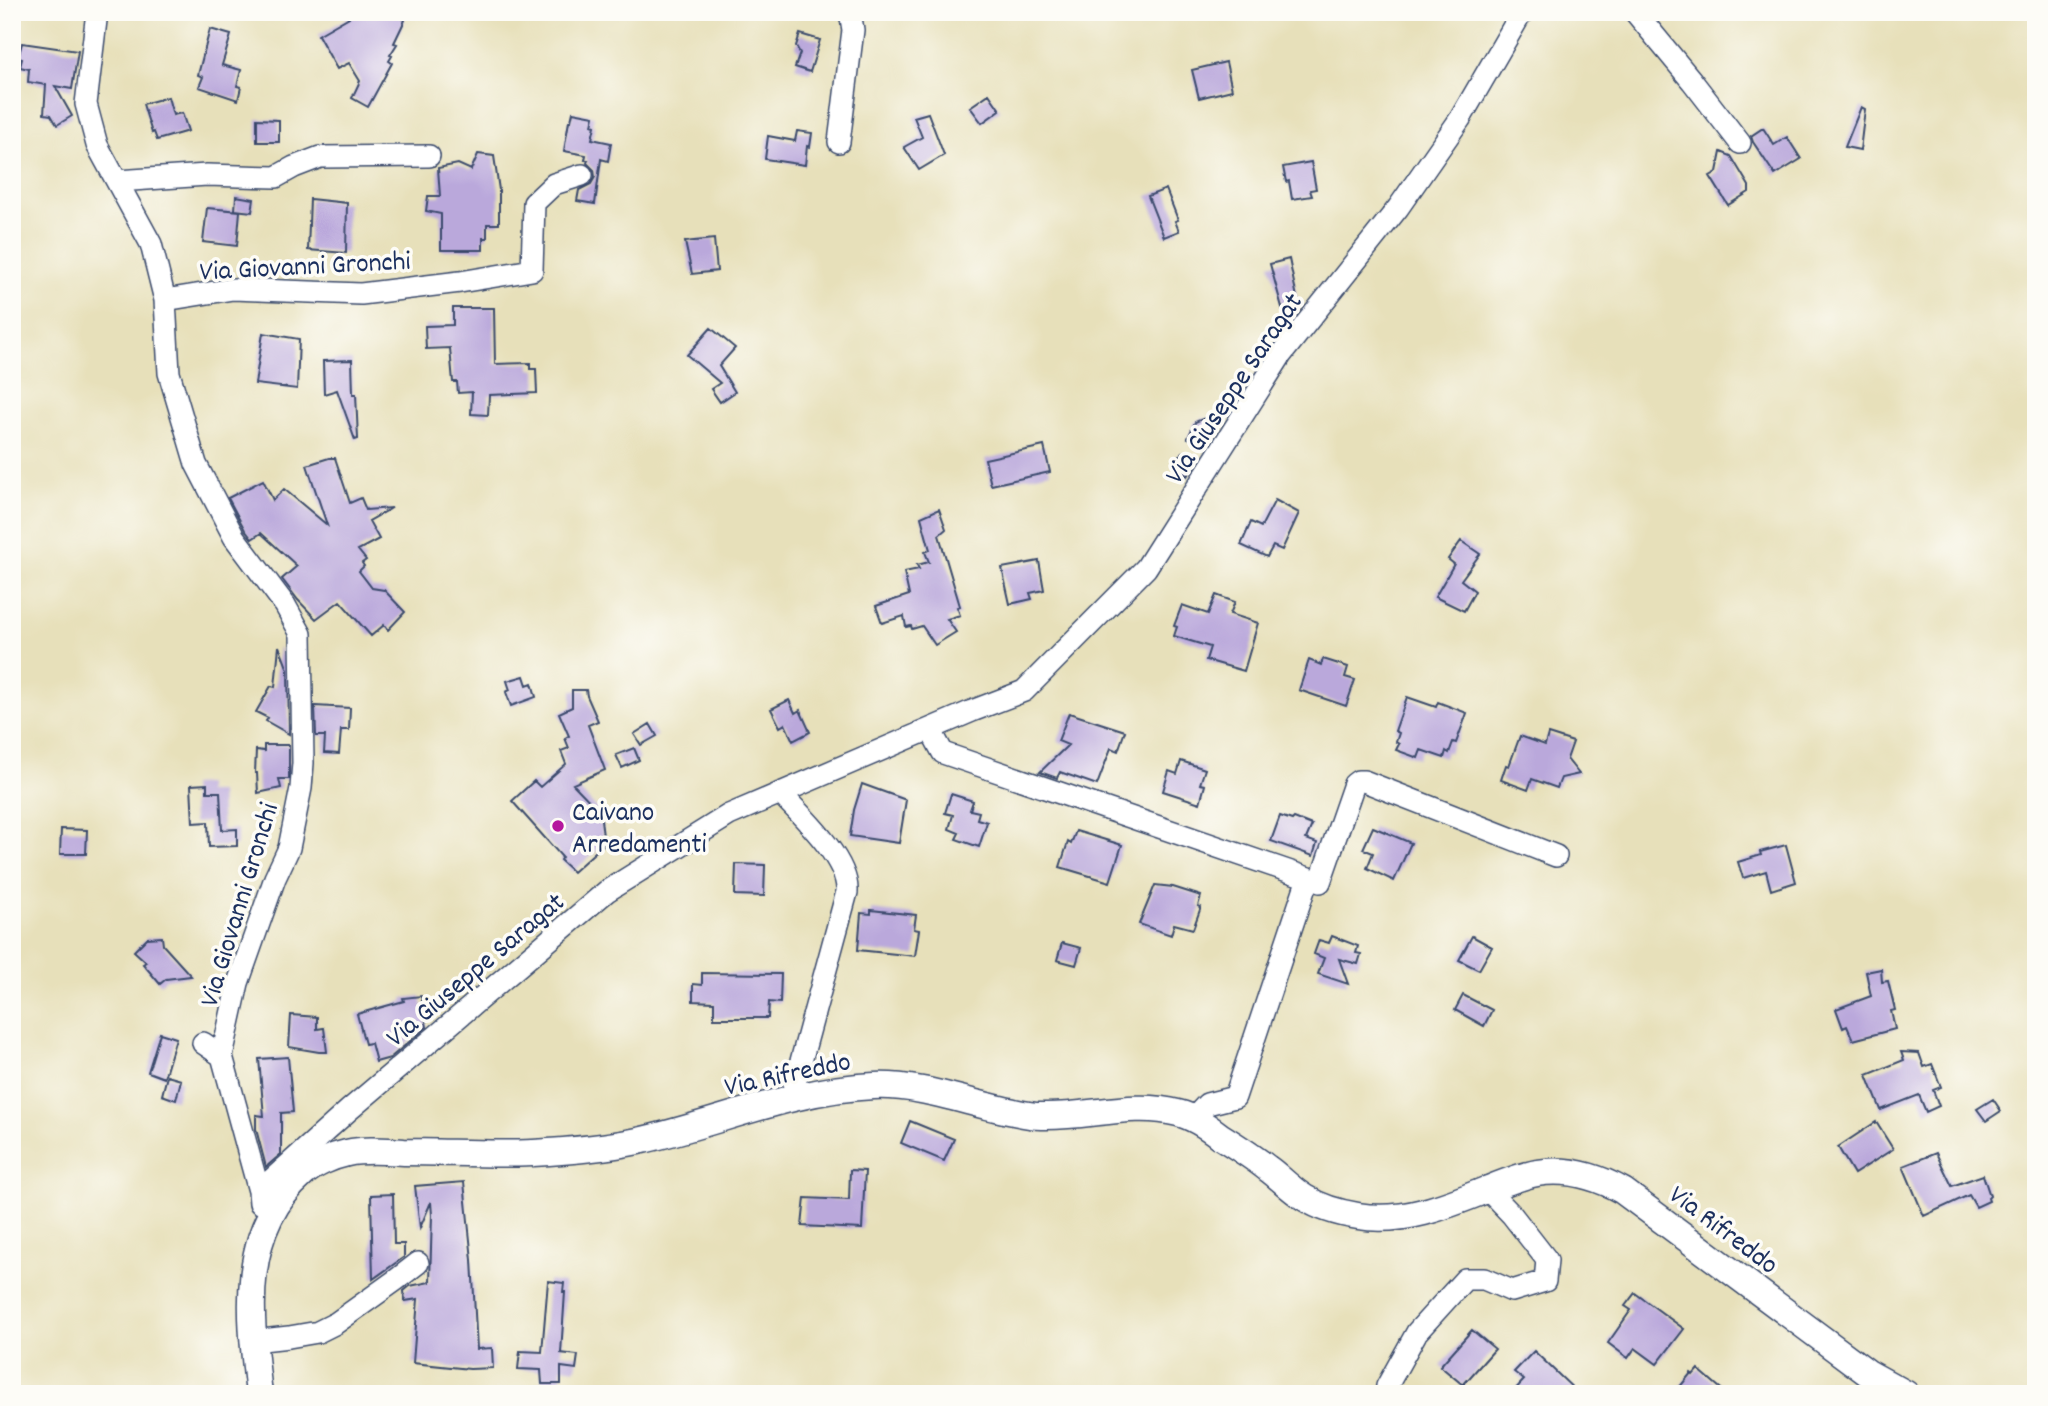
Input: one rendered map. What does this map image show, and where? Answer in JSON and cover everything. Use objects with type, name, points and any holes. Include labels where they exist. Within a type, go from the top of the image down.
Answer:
[{"type":"main road","name":"Via Rifreddo","points":[[259,1394],[251,1299],[257,1251],[267,1221],[286,1192],[306,1171],[326,1160],[347,1153],[373,1151],[573,1151],[638,1141],[831,1089],[902,1086],[981,1106],[1040,1116],[1145,1109],[1175,1112],[1194,1118],[1269,1169],[1303,1197],[1332,1211],[1363,1217],[1395,1218],[1428,1212],[1523,1176],[1551,1172],[1580,1174],[1623,1191],[1847,1359],[1906,1394]]},
{"type":"street","name":"Via Giovanni Gronchi","points":[[97,12],[86,104],[97,145],[151,244],[165,300],[169,373],[196,464],[234,537],[285,605],[302,634],[303,763],[289,848],[275,878],[238,982],[222,1056],[267,1221]]},
{"type":"street","points":[[839,142],[853,30],[850,12]]},
{"type":"street","name":"Via Giuseppe Saragat","points":[[259,1191],[349,1110],[607,891],[729,815],[1024,691],[1146,568],[1281,355],[1398,208],[1460,119],[1522,12]]},
{"type":"street","points":[[1635,12],[1740,143]]},
{"type":"street","points":[[117,181],[207,176],[276,177],[320,158],[429,156]]},
{"type":"street","name":"Via Giovanni Gronchi","points":[[165,300],[233,289],[361,294],[532,270],[534,203],[554,184],[582,175]]},
{"type":"street","points":[[930,729],[943,753],[1314,880]]},
{"type":"street","points":[[1194,1118],[1207,1104],[1235,1097],[1314,880],[1358,781],[1364,781],[1556,856]]},
{"type":"street","points":[[780,793],[840,862],[848,882],[791,1098]]},
{"type":"street","name":"Via Giovanni Gronchi","points":[[203,1043],[222,1056]]},
{"type":"street","points":[[1386,1394],[1387,1387],[1417,1332],[1465,1279],[1483,1279],[1512,1291],[1545,1281],[1547,1260],[1512,1215],[1488,1190]]},
{"type":"street","points":[[253,1341],[318,1332],[346,1316],[418,1263]]},
{"type":"building","points":[[358,12],[393,12],[405,20],[394,43],[397,44],[390,55],[392,56],[389,61],[392,63],[368,107],[352,98],[360,81],[349,63],[337,69],[318,35]]},
{"type":"building","points":[[210,29],[231,35],[222,65],[241,70],[237,86],[241,87],[238,100],[199,87],[203,77],[198,75]]},
{"type":"building","points":[[800,34],[820,40],[810,72],[795,67],[800,53],[796,46]]},
{"type":"building","points":[[22,43],[78,51],[72,89],[55,86],[72,116],[57,125],[51,115],[44,114],[46,85],[28,82],[29,69],[20,67],[22,59],[18,58]]},
{"type":"building","points":[[1226,62],[1232,90],[1199,98],[1192,70]]},
{"type":"building","points":[[989,94],[1000,110],[982,123],[970,107]]},
{"type":"building","points":[[168,97],[173,115],[182,113],[188,131],[157,140],[154,132],[152,133],[143,104]]},
{"type":"building","points":[[1861,107],[1865,109],[1860,150],[1845,147]]},
{"type":"building","points":[[573,112],[594,116],[592,139],[611,143],[608,161],[601,159],[595,204],[577,201],[579,190],[591,184],[595,177],[594,170],[587,163],[588,160],[585,160],[586,155],[564,151]]},
{"type":"building","points":[[928,113],[944,155],[919,170],[904,147],[922,137],[914,117]]},
{"type":"building","points":[[257,119],[279,120],[279,142],[257,142]]},
{"type":"building","points":[[1763,128],[1774,145],[1787,137],[1801,159],[1775,175],[1751,136]]},
{"type":"building","points":[[797,131],[812,133],[810,147],[807,146],[805,165],[765,159],[768,136],[795,141]]},
{"type":"building","points":[[1721,152],[1731,156],[1749,186],[1749,192],[1728,205],[1710,176],[1717,172]]},
{"type":"building","points":[[478,154],[494,156],[499,190],[499,224],[487,224],[487,238],[483,238],[483,250],[441,250],[441,214],[426,211],[428,196],[440,196],[438,168],[458,164],[471,170]]},
{"type":"building","points":[[1311,162],[1316,189],[1310,190],[1312,196],[1292,199],[1283,167]]},
{"type":"building","points":[[1166,189],[1178,220],[1175,221],[1179,231],[1164,237],[1148,196]]},
{"type":"building","points":[[236,196],[254,199],[252,212],[235,210]]},
{"type":"building","points":[[310,199],[347,203],[346,253],[308,250]]},
{"type":"building","points":[[207,208],[240,211],[237,246],[203,242]]},
{"type":"building","points":[[714,239],[717,271],[692,274],[685,242]]},
{"type":"building","points":[[1289,259],[1299,307],[1283,311],[1270,264]]},
{"type":"building","points":[[453,308],[494,308],[495,364],[530,363],[530,369],[536,369],[537,393],[489,395],[488,415],[471,414],[472,392],[458,393],[457,382],[453,382],[450,348],[426,349],[425,326],[453,325]]},
{"type":"building","points":[[711,328],[735,348],[719,366],[735,392],[720,402],[711,389],[720,383],[687,355]]},
{"type":"building","points":[[263,333],[299,339],[297,389],[255,384]]},
{"type":"building","points":[[352,360],[358,439],[355,440],[337,390],[324,394],[323,361]]},
{"type":"building","points":[[1205,418],[1215,431],[1198,442],[1188,438],[1195,422]]},
{"type":"building","points":[[1044,446],[1050,472],[991,485],[985,459]]},
{"type":"building","points":[[1183,452],[1196,464],[1187,476],[1173,463]]},
{"type":"building","points":[[335,458],[350,503],[361,498],[366,510],[392,508],[369,521],[379,539],[358,550],[366,560],[359,571],[372,588],[384,590],[405,612],[388,630],[384,625],[371,636],[340,601],[316,619],[282,579],[297,566],[261,533],[252,539],[228,498],[263,480],[273,500],[284,489],[327,525],[307,465]]},
{"type":"building","points":[[1275,500],[1299,513],[1282,550],[1273,546],[1267,557],[1241,545],[1251,522],[1261,527]]},
{"type":"building","points":[[939,509],[946,529],[939,535],[960,606],[957,607],[960,615],[947,619],[956,632],[935,645],[922,626],[912,629],[911,626],[906,627],[904,616],[882,623],[876,606],[909,595],[904,572],[919,569],[917,565],[929,562],[925,552],[930,550],[921,517]]},
{"type":"building","points":[[1461,541],[1480,554],[1461,580],[1475,591],[1464,611],[1435,597],[1454,564],[1448,559]]},
{"type":"building","points":[[1039,561],[1044,590],[1030,593],[1032,599],[1010,604],[1002,568]]},
{"type":"building","points":[[1216,595],[1235,602],[1230,614],[1258,623],[1244,671],[1206,660],[1210,647],[1174,636],[1177,627],[1174,626],[1182,605],[1208,614]]},
{"type":"building","points":[[279,646],[288,670],[289,734],[256,712],[271,686],[275,687]]},
{"type":"building","points":[[1323,659],[1348,667],[1345,677],[1355,680],[1346,706],[1299,690],[1309,660],[1321,665]]},
{"type":"building","points":[[524,676],[527,685],[532,683],[536,697],[511,706],[506,692],[510,690],[507,681]]},
{"type":"building","points":[[572,690],[586,690],[598,721],[588,725],[605,770],[573,784],[600,812],[604,844],[573,872],[512,801],[534,781],[540,787],[566,764],[561,751],[569,748],[565,738],[569,736],[559,713],[572,707]]},
{"type":"building","points":[[1407,697],[1436,707],[1438,702],[1467,713],[1456,743],[1453,742],[1444,758],[1421,750],[1418,758],[1396,750],[1399,733],[1395,731]]},
{"type":"building","points":[[789,700],[795,713],[800,710],[810,732],[793,741],[785,724],[780,727],[771,709]]},
{"type":"building","points":[[315,706],[350,708],[349,730],[341,730],[339,754],[324,753],[325,736],[316,736]]},
{"type":"building","points":[[1069,713],[1125,731],[1118,751],[1111,748],[1097,785],[1060,772],[1057,778],[1040,772],[1068,745],[1058,741]]},
{"type":"building","points":[[650,724],[657,736],[641,745],[634,734]]},
{"type":"building","points":[[1548,734],[1573,742],[1567,759],[1579,774],[1561,778],[1557,788],[1532,779],[1528,790],[1501,780],[1520,736],[1545,745]]},
{"type":"building","points":[[264,745],[289,745],[289,779],[279,779],[281,788],[258,793],[256,750],[264,751]]},
{"type":"building","points":[[634,748],[639,760],[622,768],[616,755]]},
{"type":"building","points":[[1181,761],[1205,769],[1200,784],[1205,785],[1200,803],[1163,791],[1169,771],[1177,774]]},
{"type":"building","points":[[207,784],[207,792],[220,792],[222,830],[237,829],[237,846],[209,847],[208,822],[193,823],[191,785]]},
{"type":"building","points":[[862,784],[906,800],[899,843],[850,836]]},
{"type":"building","points":[[951,794],[973,801],[970,810],[979,812],[977,819],[987,822],[979,847],[956,839],[959,833],[949,829],[953,815],[945,813]]},
{"type":"building","points":[[1280,816],[1312,825],[1306,839],[1317,843],[1313,856],[1271,841]]},
{"type":"building","points":[[1373,827],[1411,843],[1394,881],[1367,868],[1373,853],[1363,849]]},
{"type":"building","points":[[61,829],[87,830],[86,854],[60,854]]},
{"type":"building","points":[[1076,831],[1122,845],[1110,882],[1060,867],[1068,842],[1071,844]]},
{"type":"building","points":[[1786,845],[1796,882],[1771,890],[1766,871],[1743,878],[1738,862]]},
{"type":"building","points":[[736,864],[765,865],[764,896],[735,895]]},
{"type":"building","points":[[1155,885],[1173,887],[1201,896],[1198,906],[1201,907],[1193,929],[1174,924],[1171,935],[1139,924]]},
{"type":"building","points":[[871,910],[916,915],[914,929],[919,930],[915,956],[858,950],[861,913],[871,914]]},
{"type":"building","points":[[1332,936],[1358,946],[1356,953],[1361,954],[1358,964],[1339,959],[1348,984],[1318,974],[1324,958],[1314,954],[1319,940],[1329,943]]},
{"type":"building","points":[[1472,936],[1492,947],[1479,970],[1459,960]]},
{"type":"building","points":[[162,937],[163,945],[191,976],[166,979],[160,984],[143,964],[146,962],[134,951],[147,938]]},
{"type":"building","points":[[1062,943],[1081,948],[1076,965],[1057,960]]},
{"type":"building","points":[[1881,969],[1882,982],[1888,981],[1895,1010],[1891,1011],[1895,1029],[1853,1040],[1847,1026],[1843,1028],[1836,1009],[1871,996],[1866,972]]},
{"type":"building","points":[[702,973],[781,974],[780,1003],[769,1002],[768,1018],[714,1018],[714,1002],[693,1001],[693,984],[702,985]]},
{"type":"building","points":[[1463,995],[1492,1010],[1484,1026],[1455,1010]]},
{"type":"building","points":[[421,996],[427,1027],[390,1058],[376,1062],[371,1043],[365,1044],[357,1014],[404,1001],[403,998]]},
{"type":"building","points":[[291,1015],[317,1017],[317,1029],[324,1028],[327,1052],[289,1047]]},
{"type":"building","points":[[160,1033],[176,1038],[164,1078],[148,1072]]},
{"type":"building","points":[[1901,1052],[1919,1053],[1924,1067],[1932,1064],[1941,1087],[1933,1090],[1939,1106],[1926,1112],[1919,1095],[1881,1110],[1867,1075],[1904,1060]]},
{"type":"building","points":[[288,1057],[293,1112],[281,1113],[281,1154],[266,1167],[256,1129],[256,1115],[264,1116],[259,1059]]},
{"type":"building","points":[[167,1076],[181,1080],[176,1100],[162,1095]]},
{"type":"building","points":[[1993,1099],[2001,1111],[1986,1121],[1977,1109]]},
{"type":"building","points":[[910,1121],[954,1139],[944,1161],[901,1143]]},
{"type":"building","points":[[1876,1122],[1893,1149],[1854,1174],[1838,1147]]},
{"type":"building","points":[[1936,1153],[1952,1186],[1983,1175],[1989,1201],[1976,1207],[1969,1195],[1924,1216],[1903,1166]]},
{"type":"building","points":[[850,1170],[865,1171],[862,1229],[802,1226],[805,1198],[849,1200]]},
{"type":"building","points":[[464,1182],[477,1349],[492,1348],[493,1368],[470,1369],[413,1363],[418,1299],[405,1301],[404,1291],[410,1286],[430,1282],[432,1215],[431,1202],[420,1228],[415,1186]]},
{"type":"building","points":[[393,1194],[394,1244],[404,1244],[404,1257],[373,1279],[371,1195]]},
{"type":"building","points":[[548,1281],[564,1283],[561,1353],[578,1355],[576,1369],[561,1367],[561,1384],[542,1384],[541,1370],[518,1369],[520,1351],[542,1352]]},
{"type":"building","points":[[1635,1293],[1684,1329],[1657,1364],[1635,1348],[1628,1358],[1608,1343],[1631,1310],[1625,1306]]},
{"type":"building","points":[[1472,1330],[1495,1349],[1463,1385],[1440,1366]]},
{"type":"building","points":[[1534,1351],[1579,1394],[1511,1394],[1524,1380],[1514,1372]]},
{"type":"building","points":[[1698,1369],[1727,1394],[1674,1394],[1691,1373],[1693,1375]]},
{"type":"place","name":"Caivano Arredamenti","points":[[558,826]]}]
